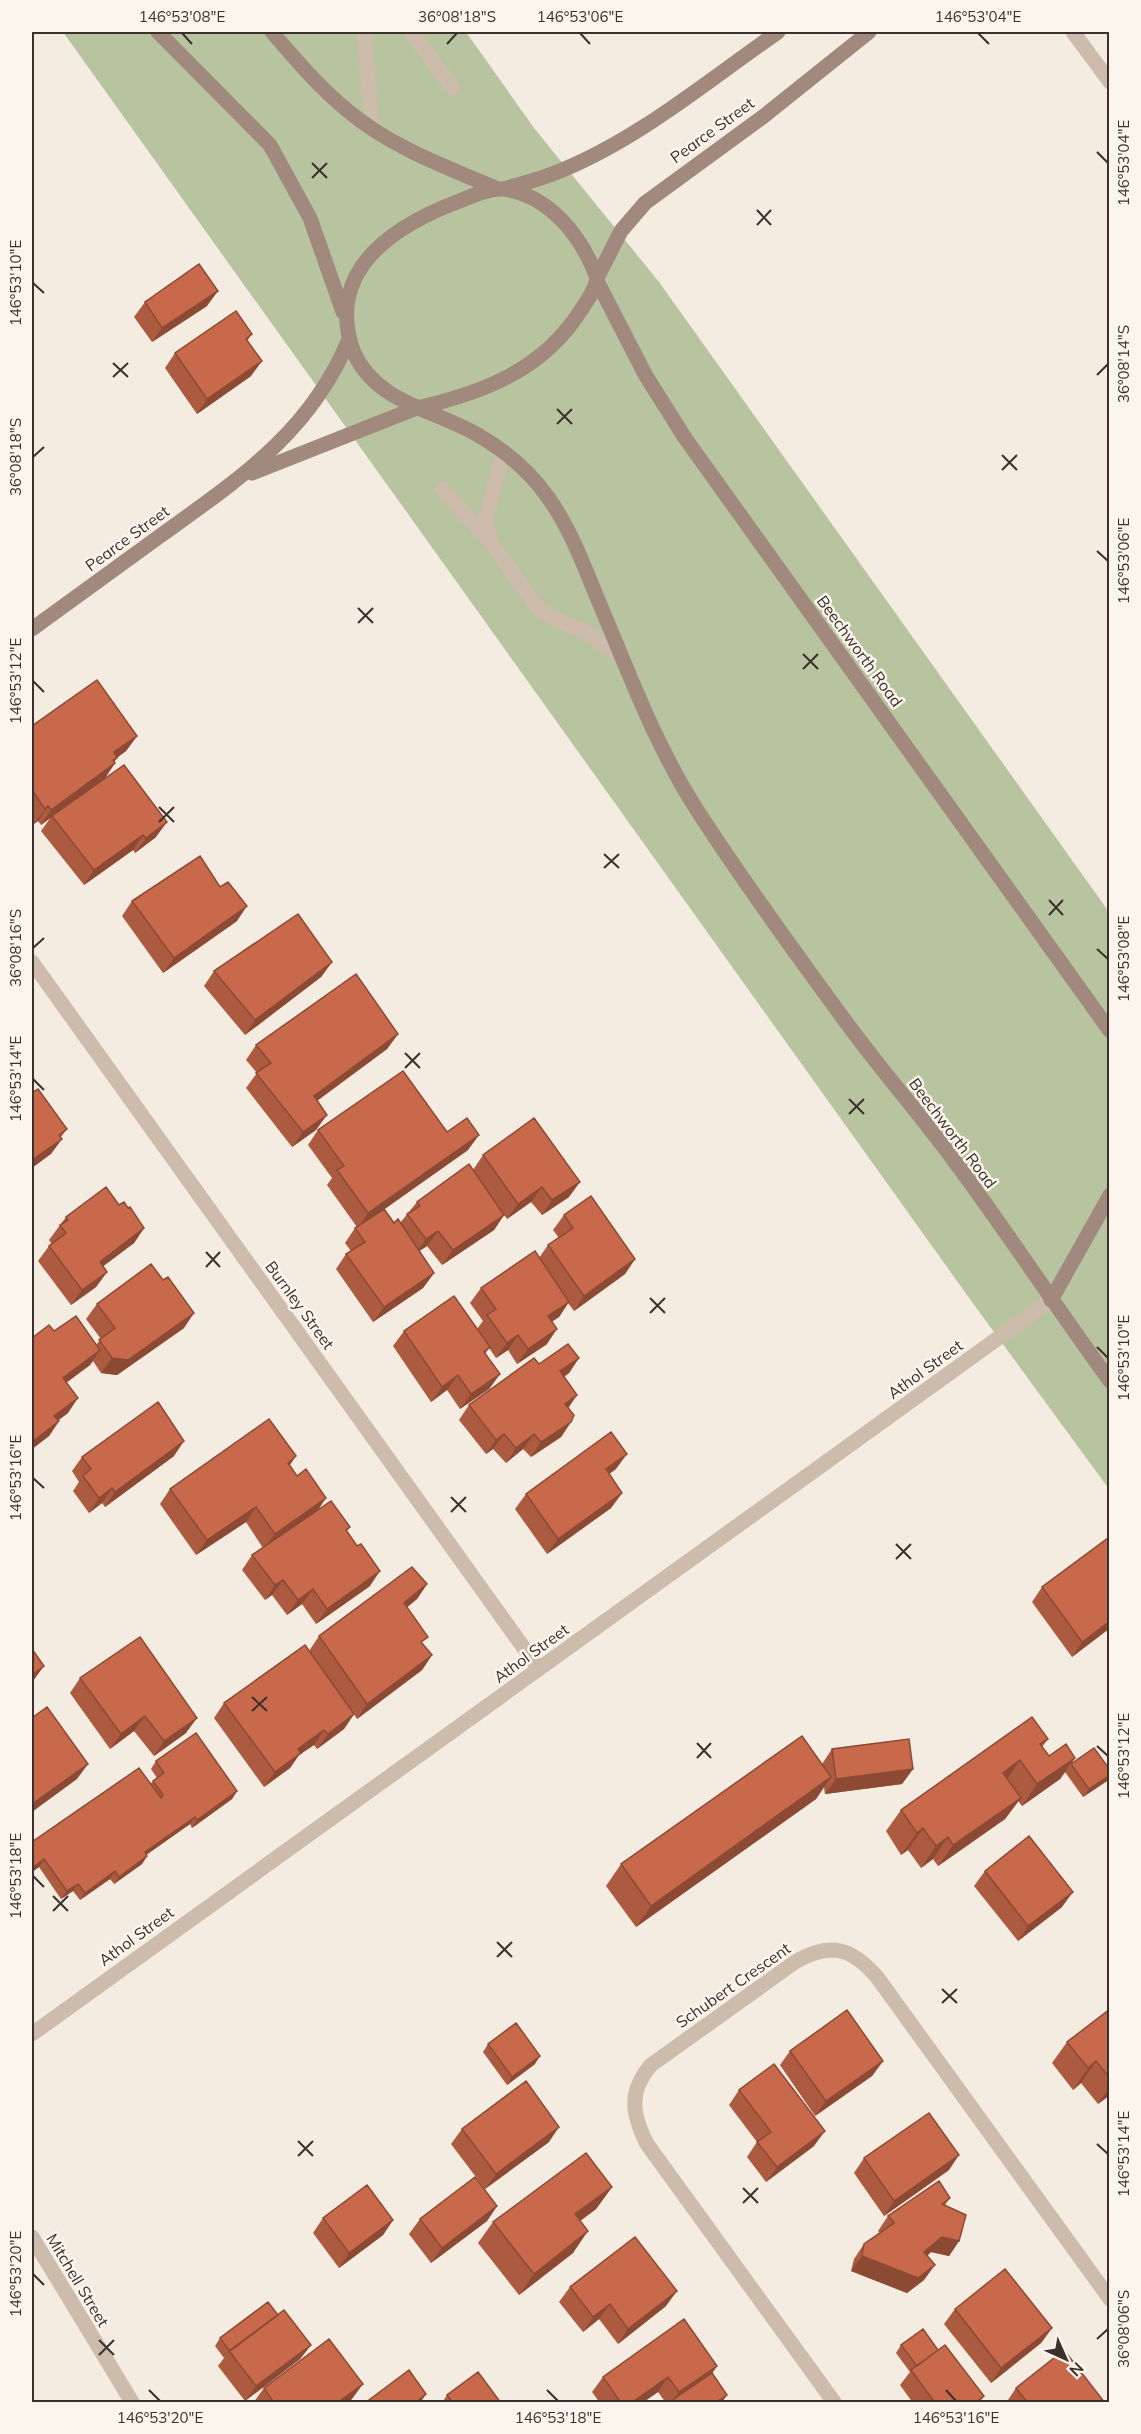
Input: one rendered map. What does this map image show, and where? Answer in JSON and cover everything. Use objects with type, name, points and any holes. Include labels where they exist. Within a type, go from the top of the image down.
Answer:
[{"type":"main road","points":[[158,32],[270,145],[310,218],[338,294],[348,334]]},
{"type":"main road","points":[[272,32],[334,99],[372,128],[432,161],[500,189]]},
{"type":"main road","points":[[348,334],[347,300],[351,286],[374,253],[400,231],[435,211],[554,174],[611,146],[778,32]]},
{"type":"main road","name":"Pearce Street","points":[[243,476],[420,407],[483,390],[538,359],[554,346],[575,319],[621,231],[645,203],[764,116],[869,32]]},
{"type":"main road","name":"Beechworth Road","points":[[500,189],[530,199],[559,217],[582,245],[646,376],[685,438],[1110,1031]]},
{"type":"main road","name":"Beechworth Road","points":[[348,334],[364,372],[387,393],[474,433],[503,452],[533,478],[564,524],[624,659],[644,713],[695,807],[844,1020],[957,1165],[1110,1381]]},
{"type":"main road","name":"Pearce Street","points":[[32,629],[243,476],[308,412],[327,384],[348,334]]},
{"type":"main road","points":[[1051,1300],[1110,1195]]},
{"type":"street","points":[[364,32],[372,128]]},
{"type":"street","points":[[411,32],[453,88]]},
{"type":"street","points":[[1073,32],[1110,82]]},
{"type":"street","points":[[491,543],[486,519],[503,452]]},
{"type":"street","points":[[442,489],[491,543],[539,609],[554,619],[584,631],[624,659]]},
{"type":"street","name":"Burnley Street","points":[[32,962],[538,1669]]},
{"type":"street","name":"Athol Street","points":[[33,2029],[1051,1300]]},
{"type":"street","name":"Schubert Crescent","points":[[834,2403],[647,2144],[633,2112],[637,2087],[651,2065],[795,1962],[821,1949],[844,1952],[862,1960],[877,1977],[1110,2299]]},
{"type":"street","name":"Mitchell Street","points":[[32,2237],[132,2403]]},
{"type":"green space","points":[[63,32],[466,32],[534,128],[659,282],[1109,912],[1109,1489],[972,1302]]},
{"type":"building","points":[[199,264],[218,291],[162,328],[145,302]]},
{"type":"building","points":[[236,311],[252,334],[246,339],[262,361],[207,399],[175,353]]},
{"type":"building","points":[[97,680],[137,736],[114,752],[117,758],[113,760],[115,763],[51,810],[48,806],[45,809],[32,790],[32,726]]},
{"type":"building","points":[[124,765],[167,822],[146,838],[143,835],[94,870],[52,816]]},
{"type":"building","points":[[200,856],[220,887],[228,882],[247,906],[174,958],[132,901]]},
{"type":"building","points":[[298,914],[332,962],[255,1020],[214,971]]},
{"type":"building","points":[[356,974],[398,1034],[314,1096],[327,1115],[303,1132],[256,1073],[271,1063],[256,1045]]},
{"type":"building","points":[[403,1071],[447,1132],[467,1118],[479,1135],[368,1213],[337,1170],[344,1166],[318,1130]]},
{"type":"building","points":[[38,1089],[67,1129],[59,1135],[62,1139],[32,1160],[32,1093]]},
{"type":"building","points":[[534,1118],[580,1182],[552,1200],[542,1187],[518,1204],[483,1155]]},
{"type":"building","points":[[469,1164],[504,1215],[453,1250],[438,1231],[426,1239],[407,1214],[420,1206],[417,1202]]},
{"type":"building","points":[[106,1187],[119,1205],[124,1202],[128,1208],[130,1207],[144,1228],[100,1262],[107,1272],[82,1290],[49,1246],[66,1233],[60,1225],[68,1220],[66,1217]]},
{"type":"building","points":[[591,1196],[635,1259],[584,1296],[548,1245],[573,1228],[564,1215]]},
{"type":"building","points":[[384,1209],[394,1223],[398,1219],[434,1273],[384,1307],[346,1254],[365,1242],[355,1228]]},
{"type":"building","points":[[535,1251],[569,1302],[548,1316],[557,1329],[528,1349],[518,1335],[507,1343],[487,1315],[496,1309],[481,1288]]},
{"type":"building","points":[[151,1264],[163,1280],[168,1277],[194,1313],[128,1360],[112,1358],[99,1340],[115,1328],[97,1304]]},
{"type":"building","points":[[454,1296],[490,1347],[484,1352],[500,1374],[471,1394],[458,1375],[442,1387],[404,1331]]},
{"type":"building","points":[[76,1316],[100,1350],[63,1378],[78,1398],[54,1416],[59,1421],[32,1442],[32,1338],[49,1325],[54,1331]]},
{"type":"building","points":[[568,1344],[579,1358],[560,1371],[577,1395],[565,1404],[574,1415],[571,1422],[541,1442],[534,1434],[516,1448],[504,1434],[496,1440],[469,1405],[534,1358],[539,1364]]},
{"type":"building","points":[[158,1402],[184,1441],[115,1492],[112,1488],[99,1498],[83,1476],[91,1469],[82,1457]]},
{"type":"building","points":[[269,1419],[296,1456],[288,1463],[297,1476],[306,1469],[326,1498],[275,1534],[256,1507],[207,1540],[170,1489]]},
{"type":"building","points":[[611,1432],[627,1454],[606,1469],[622,1493],[558,1539],[526,1494]]},
{"type":"building","points":[[331,1501],[350,1527],[346,1530],[357,1546],[361,1544],[380,1571],[327,1609],[313,1589],[298,1600],[283,1580],[275,1585],[252,1555]]},
{"type":"building","points":[[1108,1538],[1110,1540],[1110,1621],[1082,1642],[1042,1587]]},
{"type":"building","points":[[412,1567],[427,1584],[404,1603],[428,1637],[421,1642],[432,1655],[367,1704],[319,1636]]},
{"type":"building","points":[[140,1637],[197,1718],[164,1741],[145,1716],[121,1734],[80,1678]]},
{"type":"building","points":[[305,1645],[354,1714],[328,1734],[324,1730],[298,1749],[301,1753],[275,1772],[224,1703]]},
{"type":"building","points":[[32,1649],[44,1666],[32,1675]]},
{"type":"building","points":[[47,1707],[88,1764],[32,1804],[32,1718]]},
{"type":"building","points":[[1032,1717],[1048,1739],[1040,1744],[1049,1756],[1066,1744],[1075,1758],[1037,1784],[1020,1760],[1003,1773],[1021,1798],[953,1845],[948,1837],[936,1846],[923,1828],[917,1833],[901,1810]]},
{"type":"building","points":[[196,1733],[237,1791],[197,1820],[195,1817],[145,1852],[147,1856],[119,1877],[115,1871],[85,1893],[78,1884],[67,1891],[44,1859],[32,1868],[32,1842],[139,1768],[161,1798],[163,1795],[153,1781],[164,1773],[156,1761]]},
{"type":"building","points":[[802,1736],[831,1777],[651,1906],[621,1864]]},
{"type":"building","points":[[909,1739],[913,1769],[836,1779],[832,1749]]},
{"type":"building","points":[[1094,1748],[1110,1770],[1110,1775],[1089,1789],[1071,1764]]},
{"type":"building","points":[[1029,1836],[1073,1892],[1028,1926],[985,1871]]},
{"type":"building","points":[[1110,2009],[1110,2078],[1096,2061],[1088,2068],[1067,2042]]},
{"type":"building","points":[[847,2010],[883,2061],[826,2101],[790,2051]]},
{"type":"building","points":[[516,2023],[540,2056],[512,2077],[488,2044]]},
{"type":"building","points":[[774,2064],[825,2131],[777,2167],[757,2142],[771,2132],[739,2090]]},
{"type":"building","points":[[526,2081],[559,2127],[496,2174],[462,2129]]},
{"type":"building","points":[[929,2113],[959,2155],[894,2201],[864,2158]]},
{"type":"building","points":[[586,2153],[612,2187],[575,2214],[588,2231],[534,2274],[493,2222]]},
{"type":"building","points":[[475,2177],[497,2206],[442,2248],[420,2219]]},
{"type":"building","points":[[939,2181],[950,2198],[942,2204],[966,2215],[959,2241],[942,2237],[924,2252],[935,2265],[918,2278],[862,2256],[864,2244],[894,2223],[888,2216]]},
{"type":"building","points":[[367,2185],[393,2220],[349,2253],[323,2218]]},
{"type":"building","points":[[635,2237],[677,2291],[628,2329],[610,2304],[593,2317],[570,2287]]},
{"type":"building","points":[[1005,2269],[1052,2328],[1001,2368],[955,2309]]},
{"type":"building","points":[[268,2302],[278,2315],[230,2351],[220,2338]]},
{"type":"building","points":[[284,2310],[311,2345],[256,2386],[229,2351]]},
{"type":"building","points":[[684,2319],[717,2366],[679,2392],[668,2377],[631,2403],[621,2403],[603,2377]]},
{"type":"building","points":[[923,2329],[938,2350],[917,2366],[901,2345]]},
{"type":"building","points":[[329,2339],[363,2384],[337,2403],[274,2403],[264,2388]]},
{"type":"building","points":[[945,2345],[984,2396],[975,2403],[935,2403],[911,2370]]},
{"type":"building","points":[[1064,2350],[1105,2403],[1028,2403],[1016,2388]]},
{"type":"building","points":[[409,2370],[426,2394],[415,2403],[365,2403]]},
{"type":"building","points":[[478,2372],[501,2403],[453,2403],[447,2395]]},
{"type":"building","points":[[712,2373],[727,2395],[715,2403],[676,2403],[674,2399]]}]
